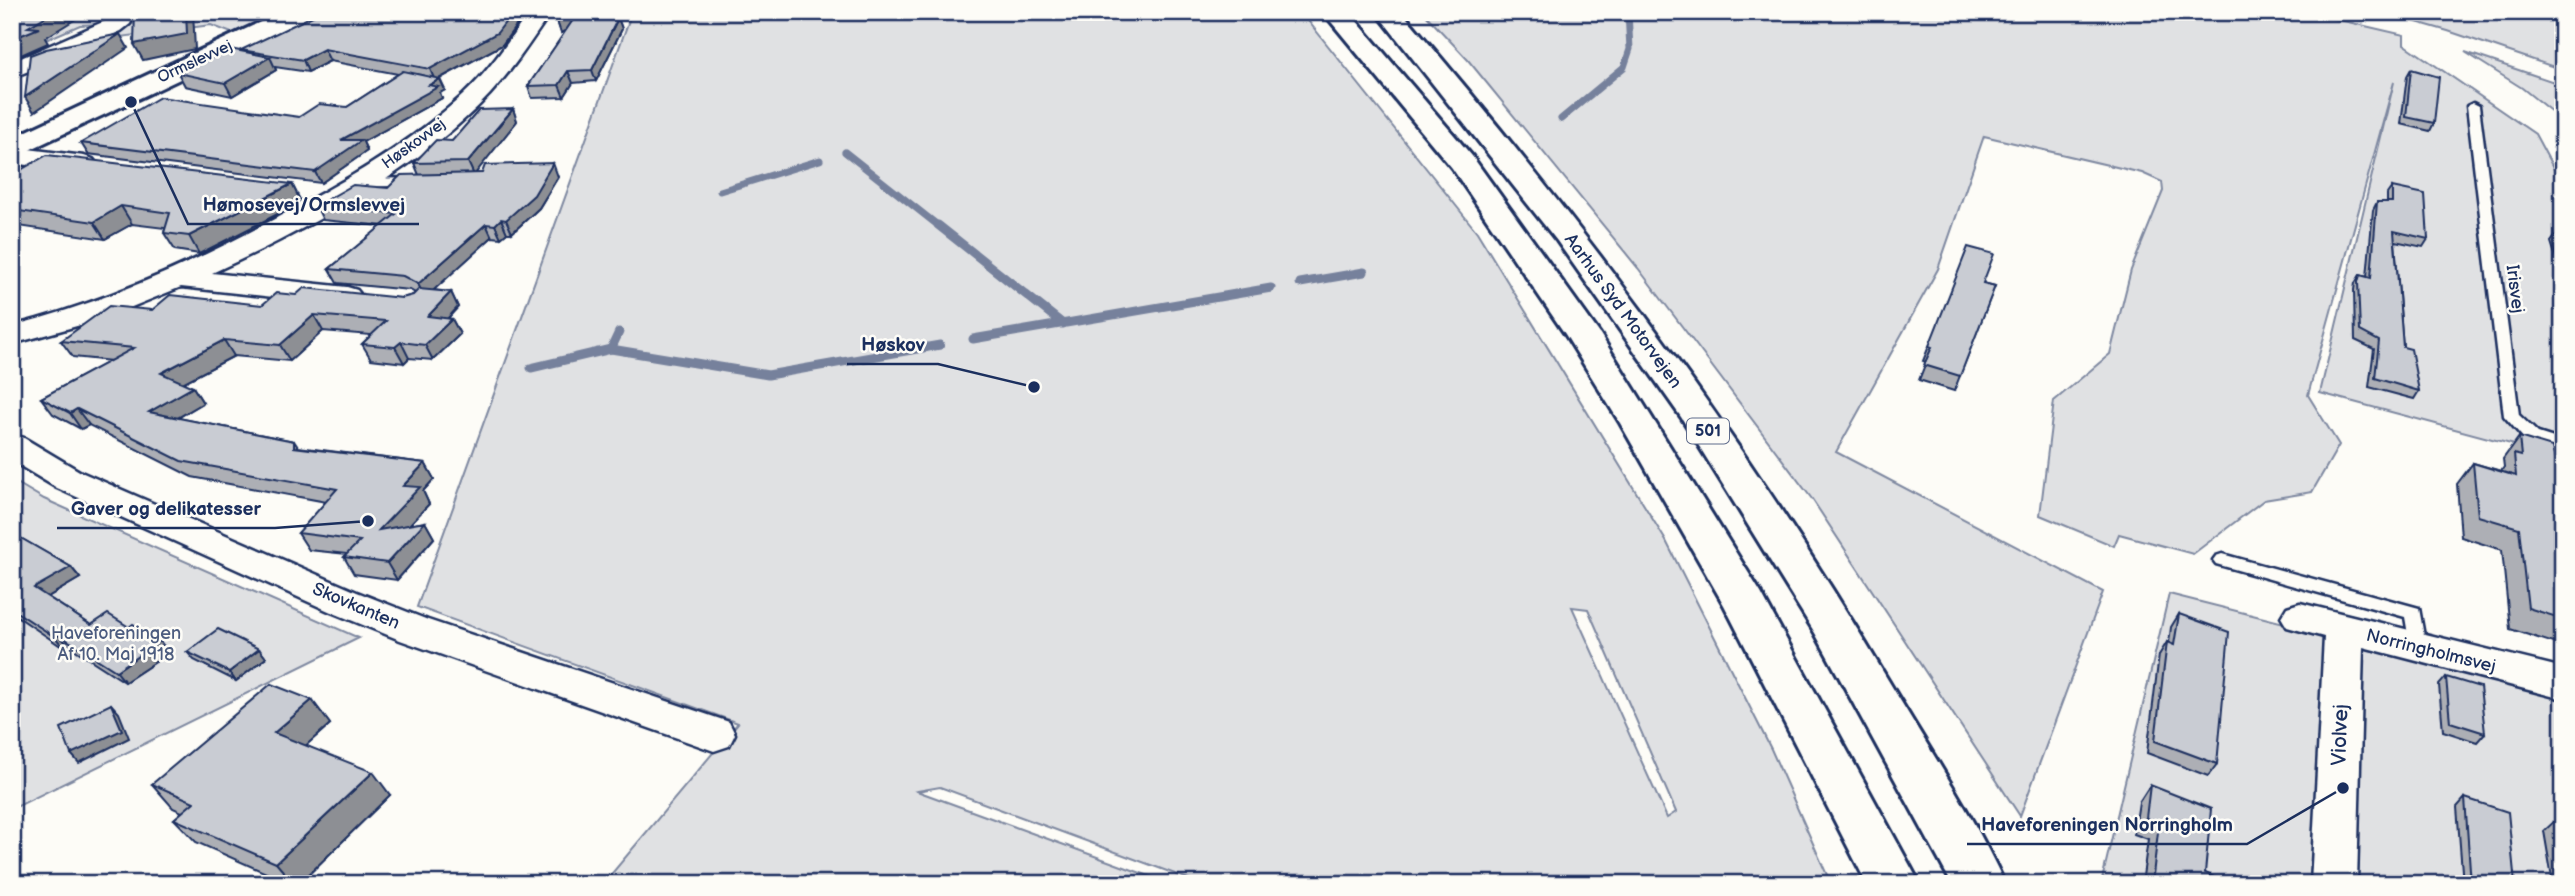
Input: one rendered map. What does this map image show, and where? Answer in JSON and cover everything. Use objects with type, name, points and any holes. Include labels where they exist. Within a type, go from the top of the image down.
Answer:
[{"type":"main road","name":"Ormslevvej","points":[[12,149],[303,12]]},
{"type":"main road","points":[[1335,12],[1461,160],[1557,295],[1679,486],[1818,735],[1894,884]]},
{"type":"main road","name":"Aarhus Syd Motorvejen","points":[[1388,12],[1515,163],[1611,289],[1727,458],[1879,704],[1979,884]]},
{"type":"street","points":[[12,71],[113,26],[122,19],[124,12]]},
{"type":"street","name":"Høskovvej","points":[[12,335],[56,325],[182,278],[258,241],[347,189],[428,136],[472,99],[504,64],[540,12]]},
{"type":"street","points":[[12,155],[109,167]]},
{"type":"street","points":[[296,191],[347,189]]},
{"type":"street","name":"Høskovvej","points":[[182,278],[370,298]]},
{"type":"street","name":"Skovkanten","points":[[12,446],[69,480],[345,602],[414,630],[714,734]]},
{"type":"street","name":"Norringholmsvej","points":[[2300,617],[2563,684]]},
{"type":"street","name":"Violvej","points":[[2334,884],[2344,629]]},
{"type":"lane","name":"Irisvej","points":[[2473,106],[2512,416],[2532,437],[2563,447]]},
{"type":"lane","points":[[347,189],[434,181]]},
{"type":"lane","points":[[2222,560],[2413,613],[2417,648]]},
{"type":"green space","points":[[50,12],[112,12],[112,16],[104,24],[80,25],[48,39],[12,39],[12,35]]},
{"type":"green space","points":[[192,12],[281,12],[234,34],[211,25],[90,41],[121,26]]},
{"type":"green space","points":[[632,12],[1301,12],[1477,232],[1666,541],[1771,749],[1831,884],[1202,884],[940,787],[917,791],[1171,884],[603,884],[738,723],[417,607]],"holes":[[[1572,607],[1588,609],[1676,812],[1667,818]]]},
{"type":"green space","points":[[1423,12],[2305,12],[2404,35],[2404,44],[2535,134],[2563,186],[2563,458],[2320,393],[2394,82],[2308,395],[2339,445],[2312,492],[2264,500],[2193,554],[2119,534],[2114,546],[2040,515],[2054,401],[2110,354],[2131,270],[2163,191],[2162,182],[2142,173],[1984,136],[1938,269],[1836,452],[2103,592],[2020,816],[1812,499],[1638,268],[1468,60]]},
{"type":"green space","points":[[2381,12],[2563,12],[2563,70],[2448,31]]},
{"type":"green space","points":[[2465,52],[2563,85],[2563,121],[2522,88]]},
{"type":"green space","name":"Haveforeningen Af 10. Maj 1918","points":[[12,480],[44,499],[359,638],[12,809]]},
{"type":"green space","points":[[2169,594],[2563,693],[2563,884],[2101,884]]},
{"type":"building","points":[[12,12],[53,12],[28,27],[39,28],[12,39]]},
{"type":"building","points":[[135,12],[186,12],[187,34],[134,44]]},
{"type":"building","points":[[321,12],[513,12],[497,33],[430,69],[324,49],[303,60],[241,50]]},
{"type":"building","points":[[564,12],[574,12],[557,21]]},
{"type":"building","points":[[618,18],[592,70],[568,71],[559,85],[528,86],[573,20]]},
{"type":"building","points":[[120,34],[25,97],[30,55],[46,49]]},
{"type":"building","points":[[230,49],[270,57],[225,83],[178,73]]},
{"type":"building","points":[[2411,69],[2439,77],[2434,123],[2406,117]]},
{"type":"building","points":[[403,71],[440,79],[429,85],[438,87],[341,140],[362,140],[315,172],[81,143],[160,97],[299,117],[319,104],[347,107]]},
{"type":"building","points":[[513,109],[468,162],[414,163],[436,140],[452,141],[479,110]]},
{"type":"building","points":[[47,155],[292,184],[189,236],[164,233],[170,213],[121,206],[94,222],[12,210],[12,175]]},
{"type":"building","points":[[553,163],[534,195],[506,220],[501,219],[495,225],[486,224],[418,284],[403,276],[329,269],[396,214],[316,206],[353,185],[388,188],[401,175],[482,173],[485,165]]},
{"type":"building","points":[[2392,187],[2425,194],[2428,239],[2394,231],[2403,347],[2411,349],[2419,391],[2375,378],[2379,341],[2360,331],[2358,282],[2360,275],[2371,278],[2377,202],[2392,202]]},
{"type":"building","points":[[2557,234],[2563,235],[2563,253]]},
{"type":"building","points":[[1968,247],[1994,254],[1983,283],[1995,286],[1960,376],[1924,365]]},
{"type":"building","points":[[304,288],[402,298],[413,295],[419,289],[451,292],[428,316],[452,319],[425,345],[401,342],[395,347],[362,344],[386,321],[314,315],[280,345],[224,340],[161,373],[193,387],[149,412],[294,441],[294,447],[425,463],[403,486],[420,487],[379,530],[425,522],[387,563],[344,557],[360,541],[298,533],[337,489],[181,461],[77,409],[70,413],[41,398],[134,348],[61,341],[109,306],[152,310],[170,295],[262,305],[276,293],[296,295]]},
{"type":"building","points":[[2519,437],[2552,447],[2555,460],[2563,462],[2563,619],[2528,608],[2519,528],[2478,516],[2473,463],[2516,476],[2514,454],[2521,456]]},
{"type":"building","points":[[12,533],[71,567],[34,588],[91,625],[108,614],[129,627],[133,624],[160,641],[116,671],[12,609]]},
{"type":"building","points":[[2179,614],[2229,632],[2217,764],[2155,741],[2167,642],[2174,645]]},
{"type":"building","points":[[218,629],[259,649],[229,672],[187,652]]},
{"type":"building","points":[[2446,677],[2480,687],[2485,733],[2450,722]]},
{"type":"building","points":[[271,684],[312,700],[274,733],[373,772],[276,863],[174,819],[194,802],[152,784]]},
{"type":"building","points":[[111,704],[122,730],[71,754],[61,728]]},
{"type":"building","points":[[2150,785],[2211,809],[2205,873],[2229,884],[2152,884],[2159,823],[2146,818]]},
{"type":"building","points":[[2465,798],[2508,812],[2515,884],[2471,884]]},
{"type":"building","points":[[2559,817],[2563,818],[2563,842]]},
{"type":"waterway","points":[[1561,119],[1624,67],[1630,49],[1628,12]]},
{"type":"waterway","points":[[845,152],[940,227]]},
{"type":"waterway","points":[[720,191],[820,160]]},
{"type":"waterway","points":[[938,225],[1063,324]]},
{"type":"waterway","points":[[1300,283],[1364,272]]},
{"type":"waterway","points":[[1063,324],[1271,288]]},
{"type":"waterway","points":[[973,339],[1063,324]]},
{"type":"waterway","points":[[611,349],[619,332]]},
{"type":"waterway","points":[[611,349],[768,375],[940,345]]},
{"type":"waterway","points":[[531,368],[611,349]]},
{"type":"place","name":"Hømosevej/Ormslevvej","points":[[131,102]]},
{"type":"place","name":"Høskov","points":[[1034,387]]},
{"type":"place","name":"Gaver og delikatesser","points":[[368,521]]},
{"type":"place","name":"Haveforeningen Norringholm","points":[[2343,788]]}]
